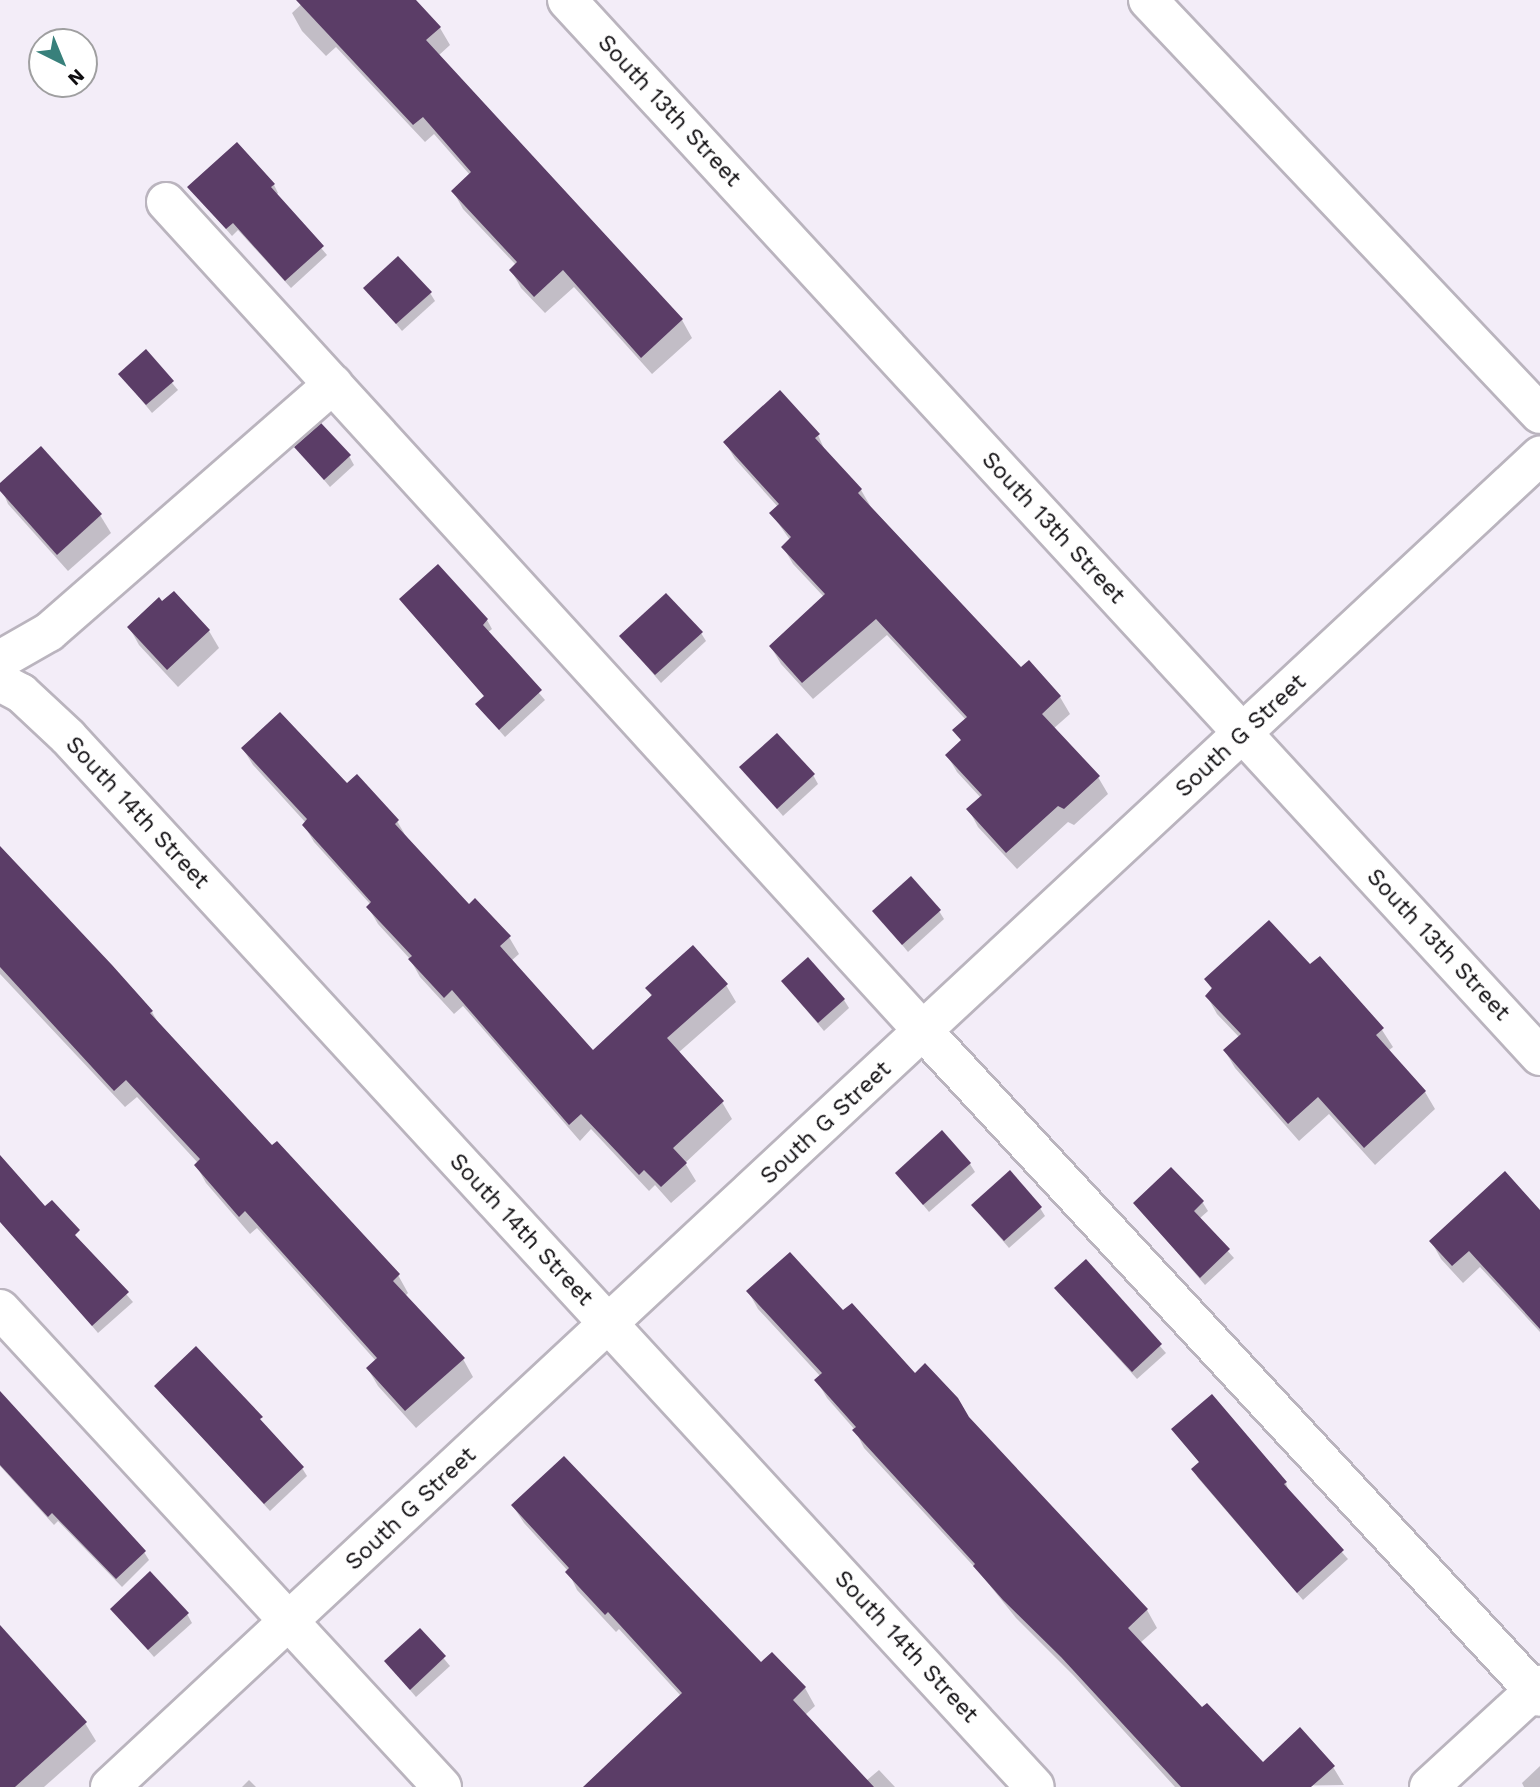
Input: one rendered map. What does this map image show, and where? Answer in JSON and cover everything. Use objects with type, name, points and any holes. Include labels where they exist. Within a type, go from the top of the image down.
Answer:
[{"type":"street","name":"South 13th Street","points":[[567,0],[1540,1056]]},
{"type":"street","points":[[1148,0],[1540,414]]},
{"type":"street","points":[[166,202],[924,1032],[1538,1691],[1429,1787]]},
{"type":"street","points":[[0,660],[49,632],[333,384]]},
{"type":"street","name":"South G Street","points":[[110,1787],[1540,456]]},
{"type":"street","name":"South 14th Street","points":[[0,682],[21,693],[68,737],[1035,1787]]},
{"type":"street","points":[[0,1309],[442,1787]]},
{"type":"building","points":[[296,0],[416,0],[441,27],[426,40],[683,319],[641,358],[563,270],[534,297],[509,270],[517,262],[451,191],[471,172],[423,117],[413,125]]},
{"type":"building","points":[[237,142],[275,184],[271,187],[324,246],[285,281],[233,223],[226,229],[187,187]]},
{"type":"building","points":[[398,256],[432,292],[396,324],[363,288]]},
{"type":"building","points":[[146,349],[174,381],[146,405],[118,374]]},
{"type":"building","points":[[780,390],[820,434],[815,438],[862,489],[858,493],[1021,667],[1029,660],[1061,696],[1042,714],[1100,776],[1064,809],[1058,806],[1006,853],[966,809],[982,795],[945,755],[961,740],[952,730],[967,717],[876,619],[802,683],[769,646],[825,594],[781,547],[791,537],[769,513],[779,504],[723,442]]},
{"type":"building","points":[[321,423],[351,455],[324,480],[294,447]]},
{"type":"building","points":[[41,446],[102,514],[57,555],[0,491],[0,483]]},
{"type":"building","points":[[438,564],[488,619],[483,625],[542,690],[499,730],[475,704],[484,696],[399,599]]},
{"type":"building","points":[[174,591],[210,630],[167,670],[127,627],[159,597],[162,601]]},
{"type":"building","points":[[666,593],[703,632],[655,675],[619,636]]},
{"type":"building","points":[[280,712],[347,783],[357,774],[399,820],[395,824],[469,904],[475,898],[511,936],[500,946],[593,1050],[652,995],[645,988],[693,945],[728,984],[667,1038],[724,1101],[673,1148],[687,1163],[661,1187],[644,1170],[639,1175],[581,1114],[569,1125],[452,990],[444,998],[408,959],[412,956],[366,907],[371,902],[302,825],[307,819],[241,748]]},
{"type":"building","points":[[777,733],[815,774],[777,809],[739,767]]},
{"type":"building","points":[[0,846],[112,965],[153,1011],[150,1013],[272,1145],[277,1141],[400,1274],[393,1281],[465,1358],[405,1411],[366,1368],[377,1358],[245,1211],[239,1217],[194,1165],[200,1159],[126,1080],[114,1091],[0,967]]},
{"type":"building","points":[[911,876],[941,910],[902,945],[872,911]]},
{"type":"building","points":[[1269,920],[1310,964],[1320,956],[1384,1028],[1376,1035],[1426,1091],[1364,1148],[1318,1097],[1288,1124],[1223,1050],[1241,1034],[1205,996],[1212,988],[1204,979]]},
{"type":"building","points":[[808,957],[845,999],[818,1023],[781,981]]},
{"type":"building","points":[[942,1130],[971,1163],[923,1205],[895,1173]]},
{"type":"building","points":[[0,1155],[45,1206],[52,1200],[80,1230],[75,1235],[129,1292],[92,1326],[0,1222]]},
{"type":"building","points":[[1171,1167],[1204,1201],[1194,1211],[1230,1249],[1200,1278],[1133,1203]]},
{"type":"building","points":[[1010,1170],[1042,1207],[1004,1241],[971,1205]]},
{"type":"building","points":[[1505,1171],[1540,1210],[1540,1329],[1469,1251],[1452,1266],[1429,1241]]},
{"type":"building","points":[[790,1252],[843,1310],[852,1303],[915,1373],[925,1363],[958,1398],[969,1417],[1148,1609],[1128,1628],[1202,1707],[1207,1703],[1263,1762],[1300,1727],[1335,1766],[1311,1787],[1181,1787],[1061,1657],[1003,1600],[973,1566],[975,1564],[852,1430],[856,1427],[814,1380],[822,1373],[746,1291]]},
{"type":"building","points":[[1086,1259],[1162,1344],[1132,1372],[1054,1288]]},
{"type":"building","points":[[196,1346],[263,1417],[260,1419],[304,1467],[264,1504],[154,1386]]},
{"type":"building","points":[[0,1391],[146,1551],[116,1579],[52,1513],[48,1517],[0,1465]]},
{"type":"building","points":[[1212,1394],[1287,1482],[1284,1484],[1344,1550],[1297,1593],[1191,1469],[1199,1462],[1171,1429]]},
{"type":"building","points":[[564,1456],[761,1662],[772,1652],[806,1687],[793,1700],[874,1787],[583,1787],[682,1693],[608,1612],[605,1615],[565,1572],[569,1568],[511,1505]]},
{"type":"building","points":[[150,1571],[189,1613],[148,1650],[110,1609]]},
{"type":"building","points":[[0,1625],[87,1722],[15,1787],[0,1787]]},
{"type":"building","points":[[420,1628],[446,1656],[410,1690],[384,1661]]}]
